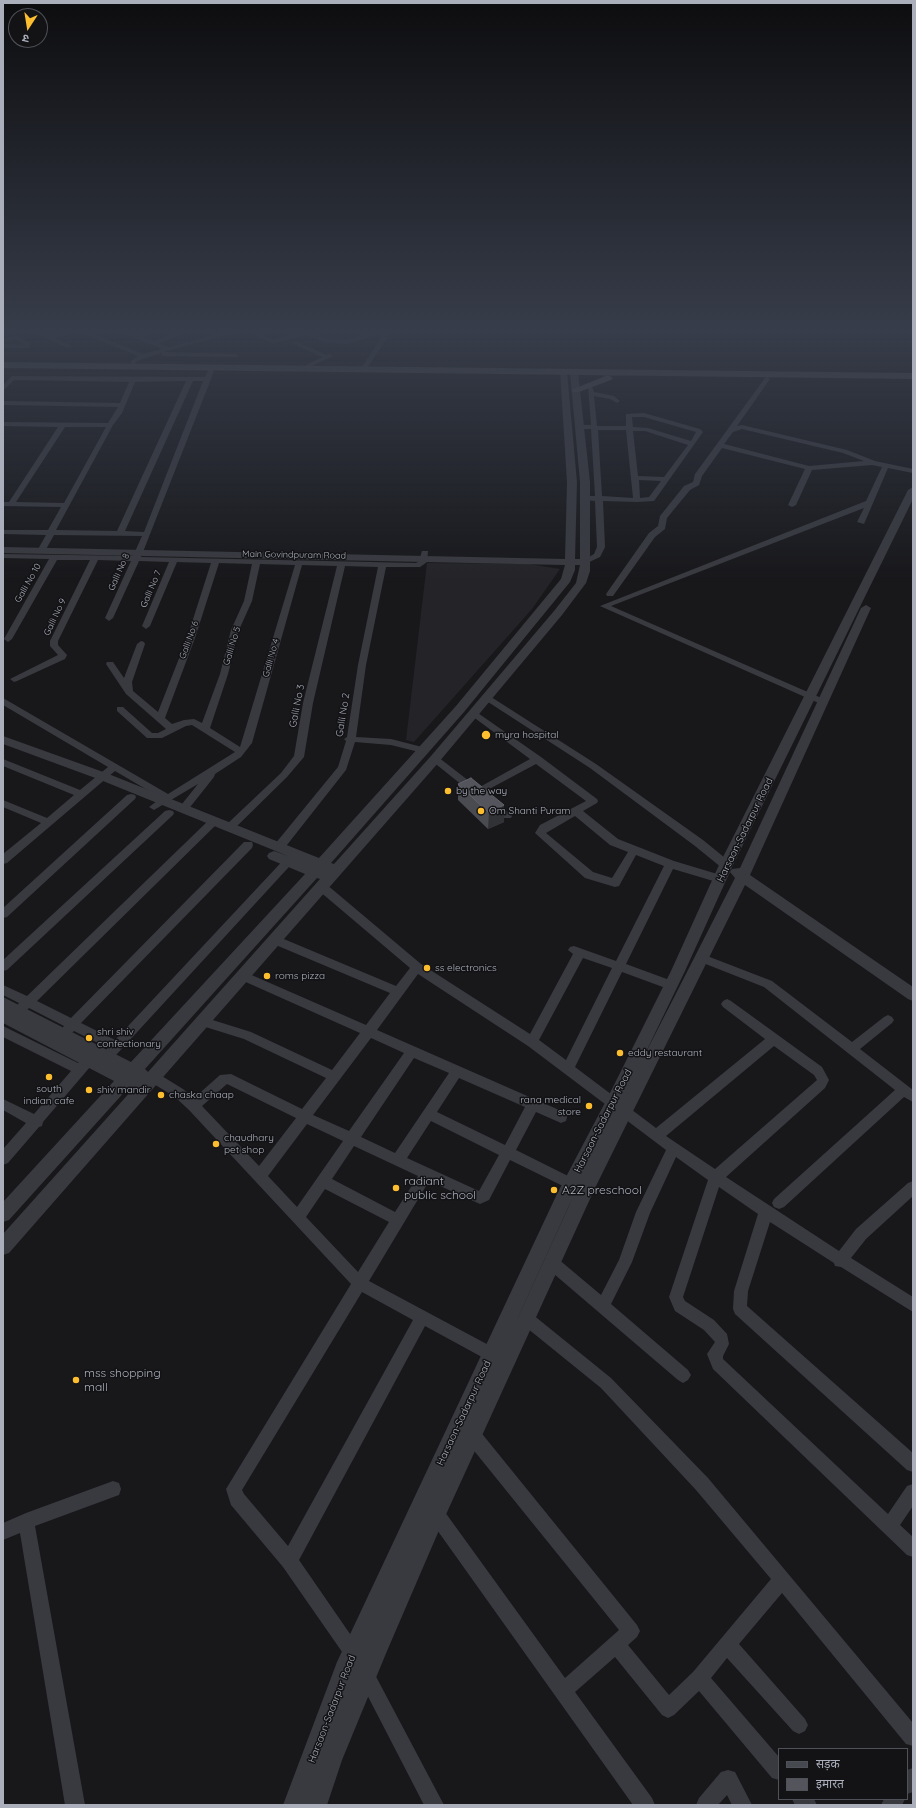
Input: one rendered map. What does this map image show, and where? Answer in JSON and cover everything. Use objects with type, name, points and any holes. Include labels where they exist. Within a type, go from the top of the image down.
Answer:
[{"type":"street","points":[[43,548],[110,425],[119,413]]},
{"type":"street","points":[[120,534],[175,413]]},
{"type":"street","name":"Galli No 8","points":[[109,618],[191,413]]},
{"type":"street","points":[[3,1214],[319,868],[423,750],[561,588],[568,576],[570,559],[572,482],[571,413]]},
{"type":"street","points":[[3,1247],[475,714],[581,583],[585,571],[585,482],[580,427],[577,413]]},
{"type":"street","points":[[584,559],[597,555],[600,550],[599,499],[592,413]]},
{"type":"street","points":[[610,594],[652,534],[662,527],[663,518],[687,488],[696,483],[720,445],[743,413]]},
{"type":"street","points":[[585,498],[637,500],[651,499],[692,444],[700,432],[698,430],[644,415],[628,416],[637,500]]},
{"type":"street","points":[[3,424],[110,425]]},
{"type":"street","points":[[11,504],[63,424]]},
{"type":"street","points":[[580,427],[630,428],[653,431],[692,444]]},
{"type":"street","points":[[731,430],[742,427],[845,451],[873,463]]},
{"type":"street","points":[[720,445],[809,468],[873,463],[913,471]]},
{"type":"street","points":[[840,466],[845,451]]},
{"type":"street","points":[[861,522],[886,465]]},
{"type":"street","points":[[792,506],[809,468]]},
{"type":"street","points":[[634,478],[666,479]]},
{"type":"street","name":"Harsaon-Sadarpur Road","points":[[295,1805],[353,1653],[491,1354],[571,1184],[619,1107],[702,958],[743,876],[818,699],[913,490]]},
{"type":"street","points":[[818,699],[604,606],[870,503]]},
{"type":"street","name":"Harsaon-Sadarpur Road","points":[[315,1805],[330,1760],[366,1675],[436,1514],[528,1320],[588,1184],[671,985],[723,872],[818,699],[913,503]]},
{"type":"street","points":[[3,504],[67,505]]},
{"type":"street","points":[[3,532],[143,534]]},
{"type":"street","name":"Main Govindpuram Road","points":[[3,544],[43,548],[136,552],[584,559]]},
{"type":"street","name":"Main Govindpuram Road","points":[[3,550],[43,548]]},
{"type":"street","points":[[3,556],[95,558],[136,552],[174,560],[417,565],[423,562],[425,556]]},
{"type":"street","name":"Galli No 10","points":[[8,639],[54,557]]},
{"type":"street","name":"Galli No 9","points":[[14,679],[63,656],[54,646],[54,641],[95,558]]},
{"type":"street","name":"Galli No 7","points":[[146,626],[174,560]]},
{"type":"street","name":"Galli No 6","points":[[160,719],[191,638],[216,561]]},
{"type":"street","name":"Galli No 5","points":[[205,729],[224,674],[235,630],[248,601],[256,562]]},
{"type":"street","name":"Galli No 4","points":[[241,752],[247,742],[298,562]]},
{"type":"street","name":"Galli No 3","points":[[230,828],[284,775],[299,757],[308,703],[341,564]]},
{"type":"street","name":"Galli No 2","points":[[279,847],[344,768],[382,565]]},
{"type":"street","points":[[127,688],[129,675],[141,644]]},
{"type":"street","points":[[110,664],[127,688],[169,727],[176,728]]},
{"type":"street","points":[[488,698],[593,766],[699,843],[723,872]]},
{"type":"street","points":[[6,706],[114,767],[164,804]]},
{"type":"street","points":[[3,967],[164,804],[241,752],[196,722],[191,721],[160,736],[150,736],[120,709]]},
{"type":"street","points":[[475,714],[538,759],[592,801],[544,828],[540,833],[589,876],[615,883],[634,850]]},
{"type":"street","points":[[349,739],[391,742],[423,750]]},
{"type":"street","points":[[3,740],[164,804],[210,825],[230,828],[279,847],[292,857]]},
{"type":"street","points":[[3,749],[98,779],[131,797],[183,809],[248,845],[292,857],[319,868],[417,967],[532,1042],[656,1136],[766,1212],[840,1261],[913,1305]]},
{"type":"street","points":[[435,759],[507,816]]},
{"type":"street","points":[[478,792],[538,759]]},
{"type":"street","points":[[3,762],[81,794]]},
{"type":"street","points":[[3,860],[7,851],[48,822],[114,767]]},
{"type":"street","points":[[183,809],[216,768]]},
{"type":"street","points":[[3,914],[131,797]]},
{"type":"street","points":[[3,803],[48,822]]},
{"type":"street","points":[[576,811],[614,842],[634,850],[670,864],[743,876],[913,995]]},
{"type":"street","points":[[23,1007],[210,825]]},
{"type":"street","points":[[68,1029],[248,845]]},
{"type":"street","points":[[3,1159],[292,857]]},
{"type":"street","points":[[568,1068],[670,864]]},
{"type":"street","points":[[275,940],[399,992]]},
{"type":"street","points":[[532,1042],[577,951],[671,985]]},
{"type":"street","points":[[702,958],[768,984],[853,1048],[908,1093],[779,1203]]},
{"type":"street","points":[[260,1177],[417,967]]},
{"type":"street","points":[[243,976],[561,1117]]},
{"type":"street","points":[[3,990],[23,1007],[68,1029],[98,1058]]},
{"type":"street","points":[[3,1003],[23,1007]]},
{"type":"street","points":[[727,1004],[818,1071],[823,1080],[821,1084],[716,1177],[676,1297],[680,1306],[694,1317],[709,1325],[722,1339],[722,1344],[715,1354],[718,1364],[913,1549]]},
{"type":"street","points":[[3,1016],[98,1058],[129,1075],[179,1093],[194,1106],[359,1283],[491,1354]]},
{"type":"street","points":[[853,1048],[888,1020]]},
{"type":"street","points":[[202,1022],[247,1035],[334,1077]]},
{"type":"street","points":[[3,1031],[98,1058]]},
{"type":"street","points":[[656,1136],[774,1039]]},
{"type":"street","points":[[298,1217],[412,1051]]},
{"type":"street","points":[[398,1160],[458,1071]]},
{"type":"street","points":[[194,1106],[220,1082],[227,1078],[305,1117],[480,1198],[484,1196],[533,1105]]},
{"type":"street","points":[[3,1104],[37,1122]]},
{"type":"street","points":[[429,1114],[571,1184]]},
{"type":"street","points":[[603,1306],[625,1262],[643,1212],[674,1148]]},
{"type":"street","points":[[353,1653],[289,1561],[237,1499],[234,1488],[426,1174]]},
{"type":"street","points":[[322,1181],[398,1220]]},
{"type":"street","points":[[840,1261],[861,1234],[913,1187]]},
{"type":"street","points":[[766,1212],[741,1292],[740,1309],[913,1464]]},
{"type":"street","points":[[552,1263],[683,1374]]},
{"type":"street","points":[[289,1561],[422,1317]]},
{"type":"street","points":[[528,1320],[606,1383],[702,1484],[913,1737]]},
{"type":"street","points":[[473,1436],[631,1631],[563,1691]]},
{"type":"street","points":[[3,1532],[26,1521],[113,1489]]},
{"type":"street","points":[[889,1526],[913,1492]]},
{"type":"street","points":[[436,1514],[645,1805]]},
{"type":"street","points":[[26,1521],[75,1805]]},
{"type":"street","points":[[616,1644],[668,1709],[699,1678],[782,1579]]},
{"type":"street","points":[[727,1644],[799,1725]]},
{"type":"street","points":[[366,1675],[434,1805]]},
{"type":"street","points":[[699,1678],[778,1770]]},
{"type":"street","points":[[706,1805],[728,1779],[742,1805]]},
{"type":"shaded area","points":[[427,563],[529,564],[560,569],[532,609],[414,742],[406,740]]},
{"type":"building","points":[[471,778],[504,805],[489,813],[458,784]]},
{"type":"place","name":"myra hospital","points":[[486,735]]},
{"type":"place","name":"by the way","points":[[448,791]]},
{"type":"place","name":"Om Shanti Puram","points":[[481,811]]},
{"type":"place","name":"ss electronics","points":[[427,968]]},
{"type":"place","name":"roms pizza","points":[[267,976]]},
{"type":"place","name":"shri shiv confectionary","points":[[89,1038]]},
{"type":"place","name":"eddy restaurant","points":[[620,1053]]},
{"type":"place","name":"south indian cafe","points":[[49,1077]]},
{"type":"place","name":"shiv mandir","points":[[89,1090]]},
{"type":"place","name":"chaska chaap","points":[[161,1095]]},
{"type":"place","name":"rana medical store","points":[[589,1106]]},
{"type":"place","name":"chaudhary pet shop","points":[[216,1144]]},
{"type":"place","name":"radiant public school","points":[[396,1188]]},
{"type":"place","name":"A2Z preschool","points":[[554,1190]]},
{"type":"place","name":"mss shopping mall","points":[[76,1380]]}]
